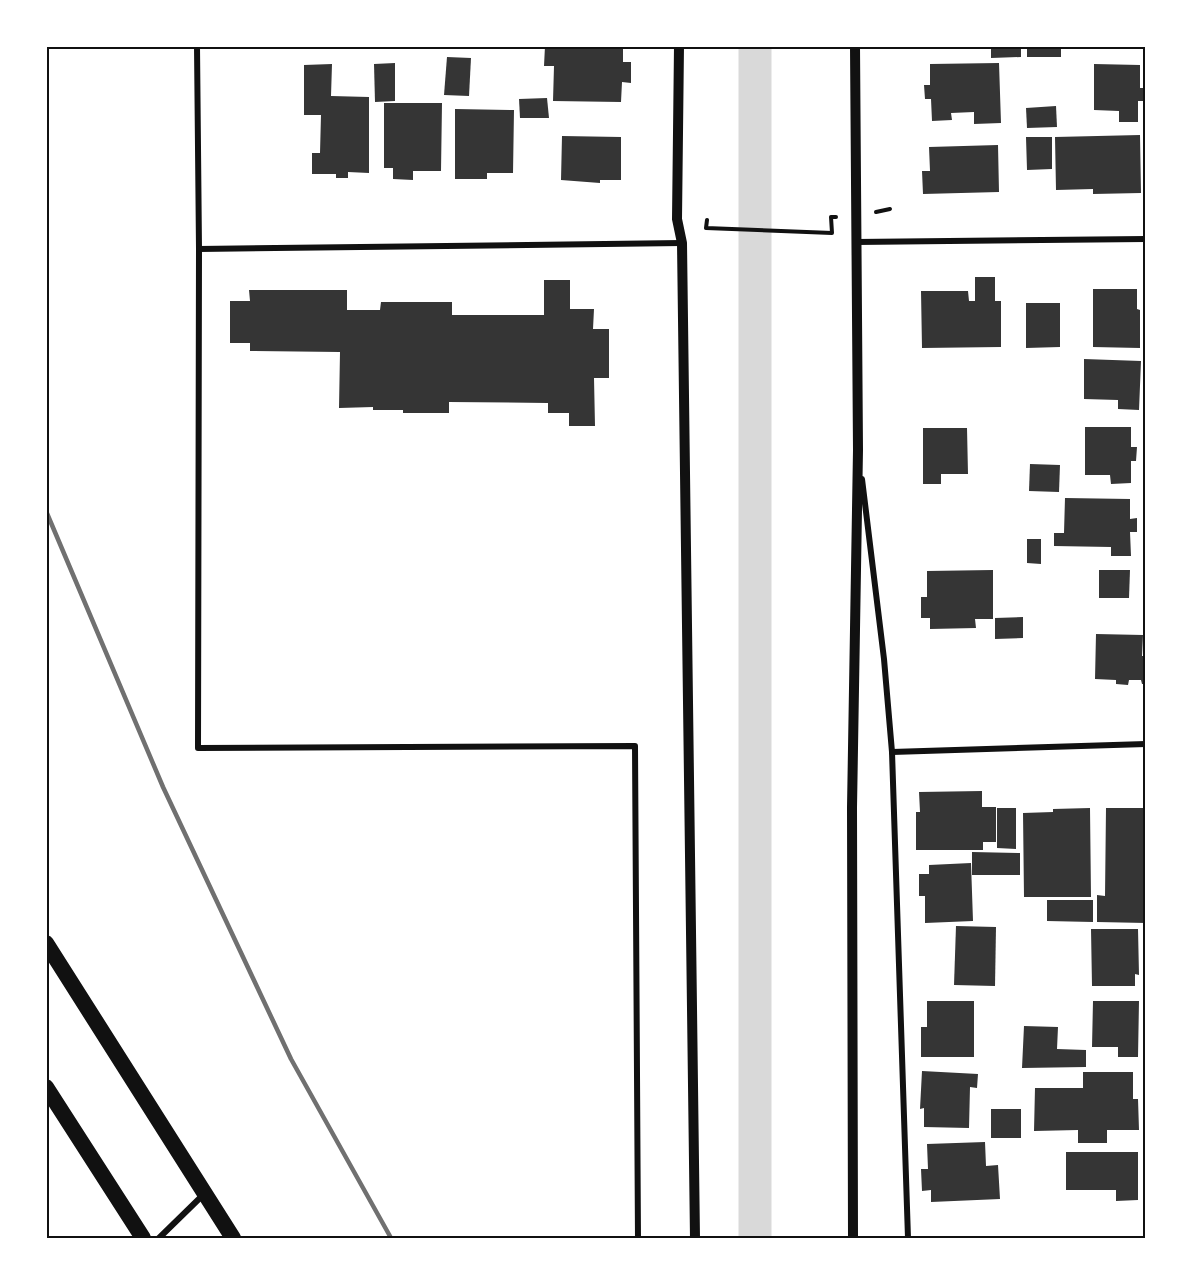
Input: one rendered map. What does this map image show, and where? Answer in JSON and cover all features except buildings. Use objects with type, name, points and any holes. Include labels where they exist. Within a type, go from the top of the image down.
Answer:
[{"type":"highway","points":[[46,943],[233,1239]]},
{"type":"highway","points":[[46,1087],[143,1239]]},
{"type":"street","points":[[197,46],[198,748],[635,746],[638,1239]]},
{"type":"street","points":[[679,46],[677,219],[682,243],[695,1239]]},
{"type":"street","points":[[853,1239],[852,808],[858,450],[855,46]]},
{"type":"street","points":[[856,242],[1146,239]]},
{"type":"street","points":[[199,249],[682,243]]},
{"type":"street","points":[[858,450],[884,659],[892,752],[908,1239]]},
{"type":"street","points":[[892,752],[1146,744]]},
{"type":"street","points":[[159,1239],[205,1193]]},
{"type":"path","points":[[707,220],[706,228],[832,233],[831,217]]},
{"type":"waterway","points":[[755,46],[755,1238]]},
{"type":"railway","points":[[46,511],[163,787],[291,1059],[391,1238]]}]
